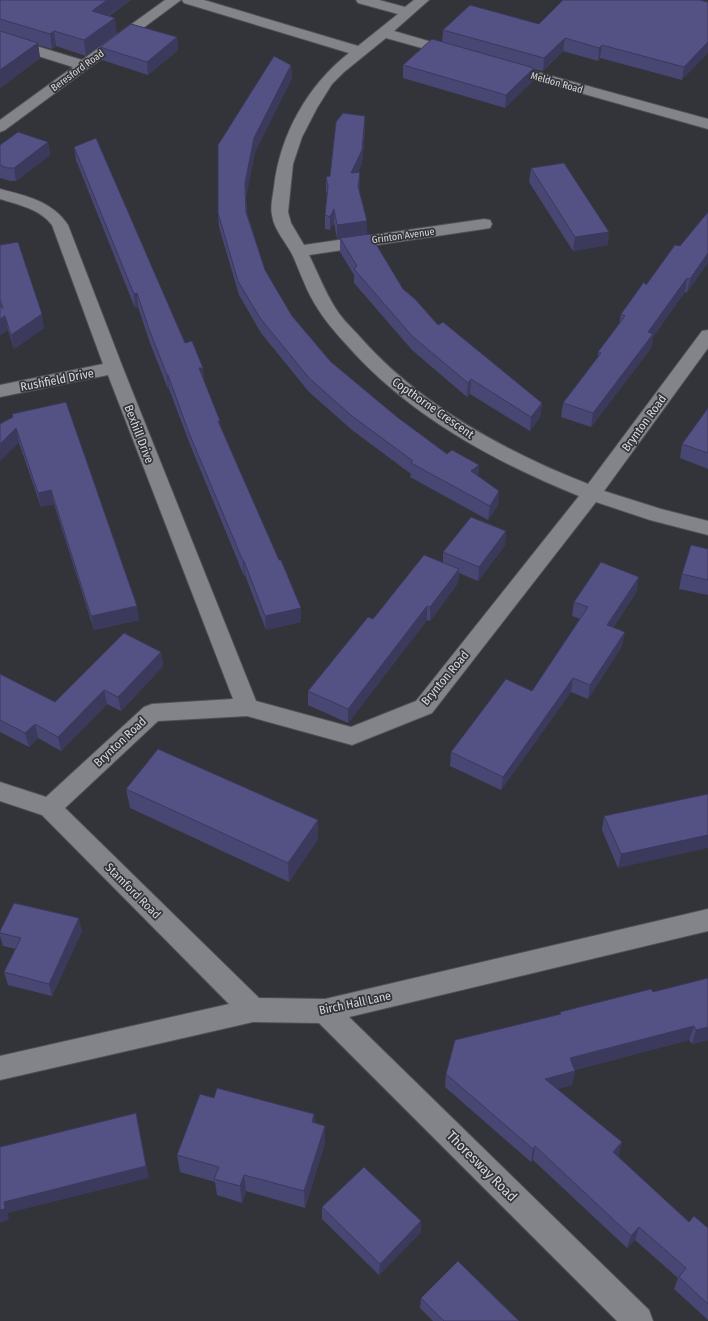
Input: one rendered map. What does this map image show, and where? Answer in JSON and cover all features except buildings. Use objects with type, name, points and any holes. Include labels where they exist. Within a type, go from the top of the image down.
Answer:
[{"type":"street","name":"Beresford Road","points":[[0,127],[174,0]]},
{"type":"street","points":[[189,0],[359,51]]},
{"type":"street","points":[[363,0],[408,12]]},
{"type":"street","name":"Copthorne Crescent","points":[[422,0],[384,33],[359,51],[332,76],[305,114],[290,145],[283,173],[280,215],[299,251],[311,280],[331,316],[356,346],[392,380],[431,410],[476,439],[532,468],[592,493],[634,509],[708,528]]},
{"type":"street","points":[[384,33],[466,56]]},
{"type":"street","points":[[0,39],[83,65]]},
{"type":"street","name":"Meldon Road","points":[[489,63],[708,124]]},
{"type":"street","name":"Bexhill Drive","points":[[0,194],[45,209],[56,218],[60,225],[114,368],[247,707]]},
{"type":"street","name":"Grinton Avenue","points":[[299,251],[484,224]]},
{"type":"street","name":"Brynton Road","points":[[50,808],[152,713],[247,707],[352,736],[424,707],[592,493],[708,335]]},
{"type":"street","name":"Rushfield Drive","points":[[0,390],[114,368]]},
{"type":"street","name":"Stamford Road","points":[[0,792],[50,808],[253,1010]]},
{"type":"street","name":"Birch Hall Lane","points":[[0,1068],[253,1010],[325,1011],[708,920]]},
{"type":"street","name":"Thoresway Road","points":[[325,1011],[638,1321]]}]
